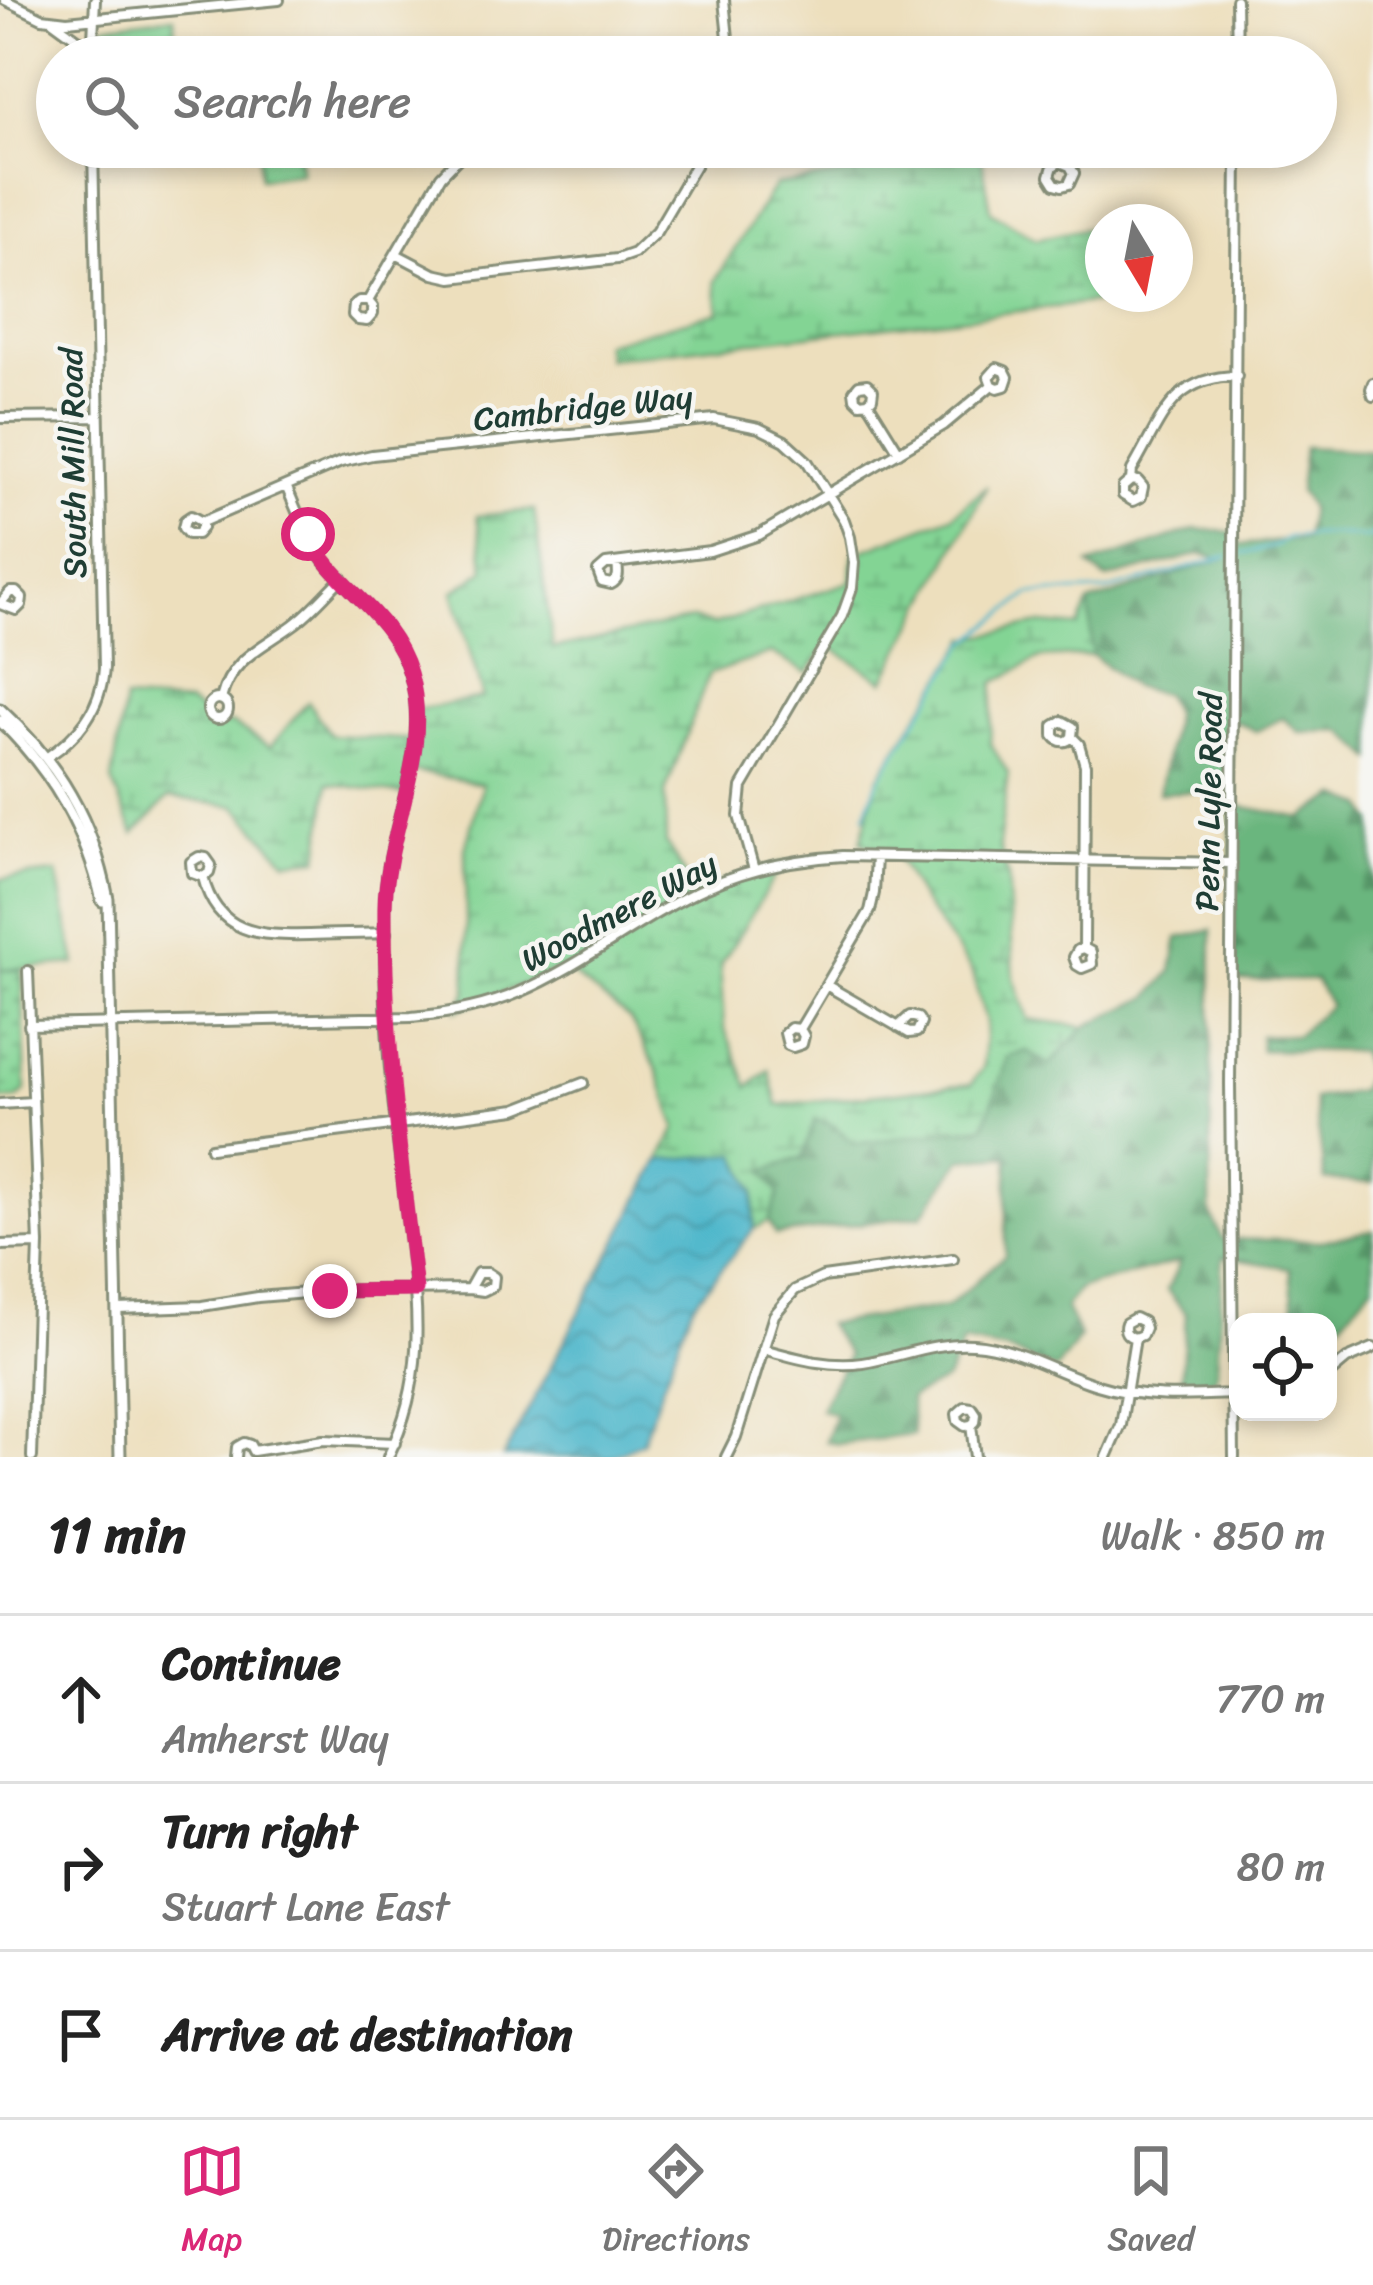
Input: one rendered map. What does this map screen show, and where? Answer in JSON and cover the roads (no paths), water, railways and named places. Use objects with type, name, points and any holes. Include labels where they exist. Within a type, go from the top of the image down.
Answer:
[{"type":"main road","points":[[0,709],[79,809],[98,854],[108,899],[120,1457]]},
{"type":"main road","points":[[0,721],[43,759]]},
{"type":"street","points":[[5,0],[52,20],[74,36]]},
{"type":"street","points":[[92,36],[95,0]]},
{"type":"street","points":[[52,20],[94,20],[279,0]]},
{"type":"street","points":[[724,0],[728,36]]},
{"type":"street","points":[[1236,0],[1237,36]]},
{"type":"street","name":"South Mill Road","points":[[43,759],[82,728],[103,681],[93,168]]},
{"type":"street","points":[[368,302],[449,168]]},
{"type":"street","points":[[396,254],[452,278],[625,257],[650,241],[693,168]]},
{"type":"street","name":"Penn Lyle Road","points":[[1234,1313],[1230,1174],[1237,168]]},
{"type":"street","points":[[1131,480],[1132,470],[1180,394],[1207,378],[1237,376]]},
{"type":"street","points":[[1373,382],[1373,396]]},
{"type":"street","points":[[617,563],[727,548],[759,535],[956,417],[992,386]]},
{"type":"street","points":[[868,402],[899,452]]},
{"type":"street","points":[[0,418],[98,417]]},
{"type":"street","name":"Cambridge Way","points":[[202,522],[341,462],[372,454],[714,418],[759,428],[784,442],[807,461],[829,494],[850,536],[854,563],[852,589],[842,616],[742,788],[739,816],[754,870]]},
{"type":"street","points":[[286,485],[314,546],[396,640],[410,672],[416,706],[416,740],[388,871],[386,933],[387,1017],[418,1333],[415,1376],[388,1457]]},
{"type":"street","points":[[220,699],[230,674],[244,657],[300,620],[342,578]]},
{"type":"street","points":[[1072,737],[1083,755],[1087,776],[1084,949]]},
{"type":"street","points":[[800,1029],[869,911],[876,856]]},
{"type":"street","name":"Woodmere Way","points":[[29,1025],[455,1012],[518,992],[683,899],[754,870],[816,858],[1232,862]]},
{"type":"street","points":[[203,877],[221,914],[249,932],[269,936],[386,933]]},
{"type":"street","points":[[28,971],[39,1244],[32,1457]]},
{"type":"street","points":[[826,985],[898,1027]]},
{"type":"street","points":[[211,1148],[516,1109],[583,1083]]},
{"type":"street","points":[[0,1105],[32,1102]]},
{"type":"street","points":[[0,1245],[39,1244]]},
{"type":"street","points":[[727,1457],[769,1326],[779,1307],[804,1284],[823,1277],[953,1259]]},
{"type":"street","points":[[118,1309],[202,1306],[294,1293],[469,1289]]},
{"type":"street","points":[[1107,1457],[1121,1425],[1135,1338]]},
{"type":"street","points":[[763,1349],[816,1363],[849,1364],[945,1345],[977,1344],[1126,1392],[1229,1394]]},
{"type":"street","points":[[1337,1368],[1373,1348]]},
{"type":"street","name":"Penn Lyle Road","points":[[1234,1457],[1235,1421]]},
{"type":"street","points":[[971,1425],[975,1457]]},
{"type":"street","points":[[236,1457],[239,1444],[250,1445],[253,1454],[322,1440],[394,1443]]},
{"type":"water","points":[[737,1154],[754,1191],[754,1229],[691,1307],[642,1442],[609,1457],[503,1457],[660,1160]]},
{"type":"waterway","points":[[1243,554],[1276,546],[1288,537],[1373,535]]},
{"type":"waterway","points":[[865,816],[877,782],[966,643],[1030,594],[1106,591],[1228,556]]}]
